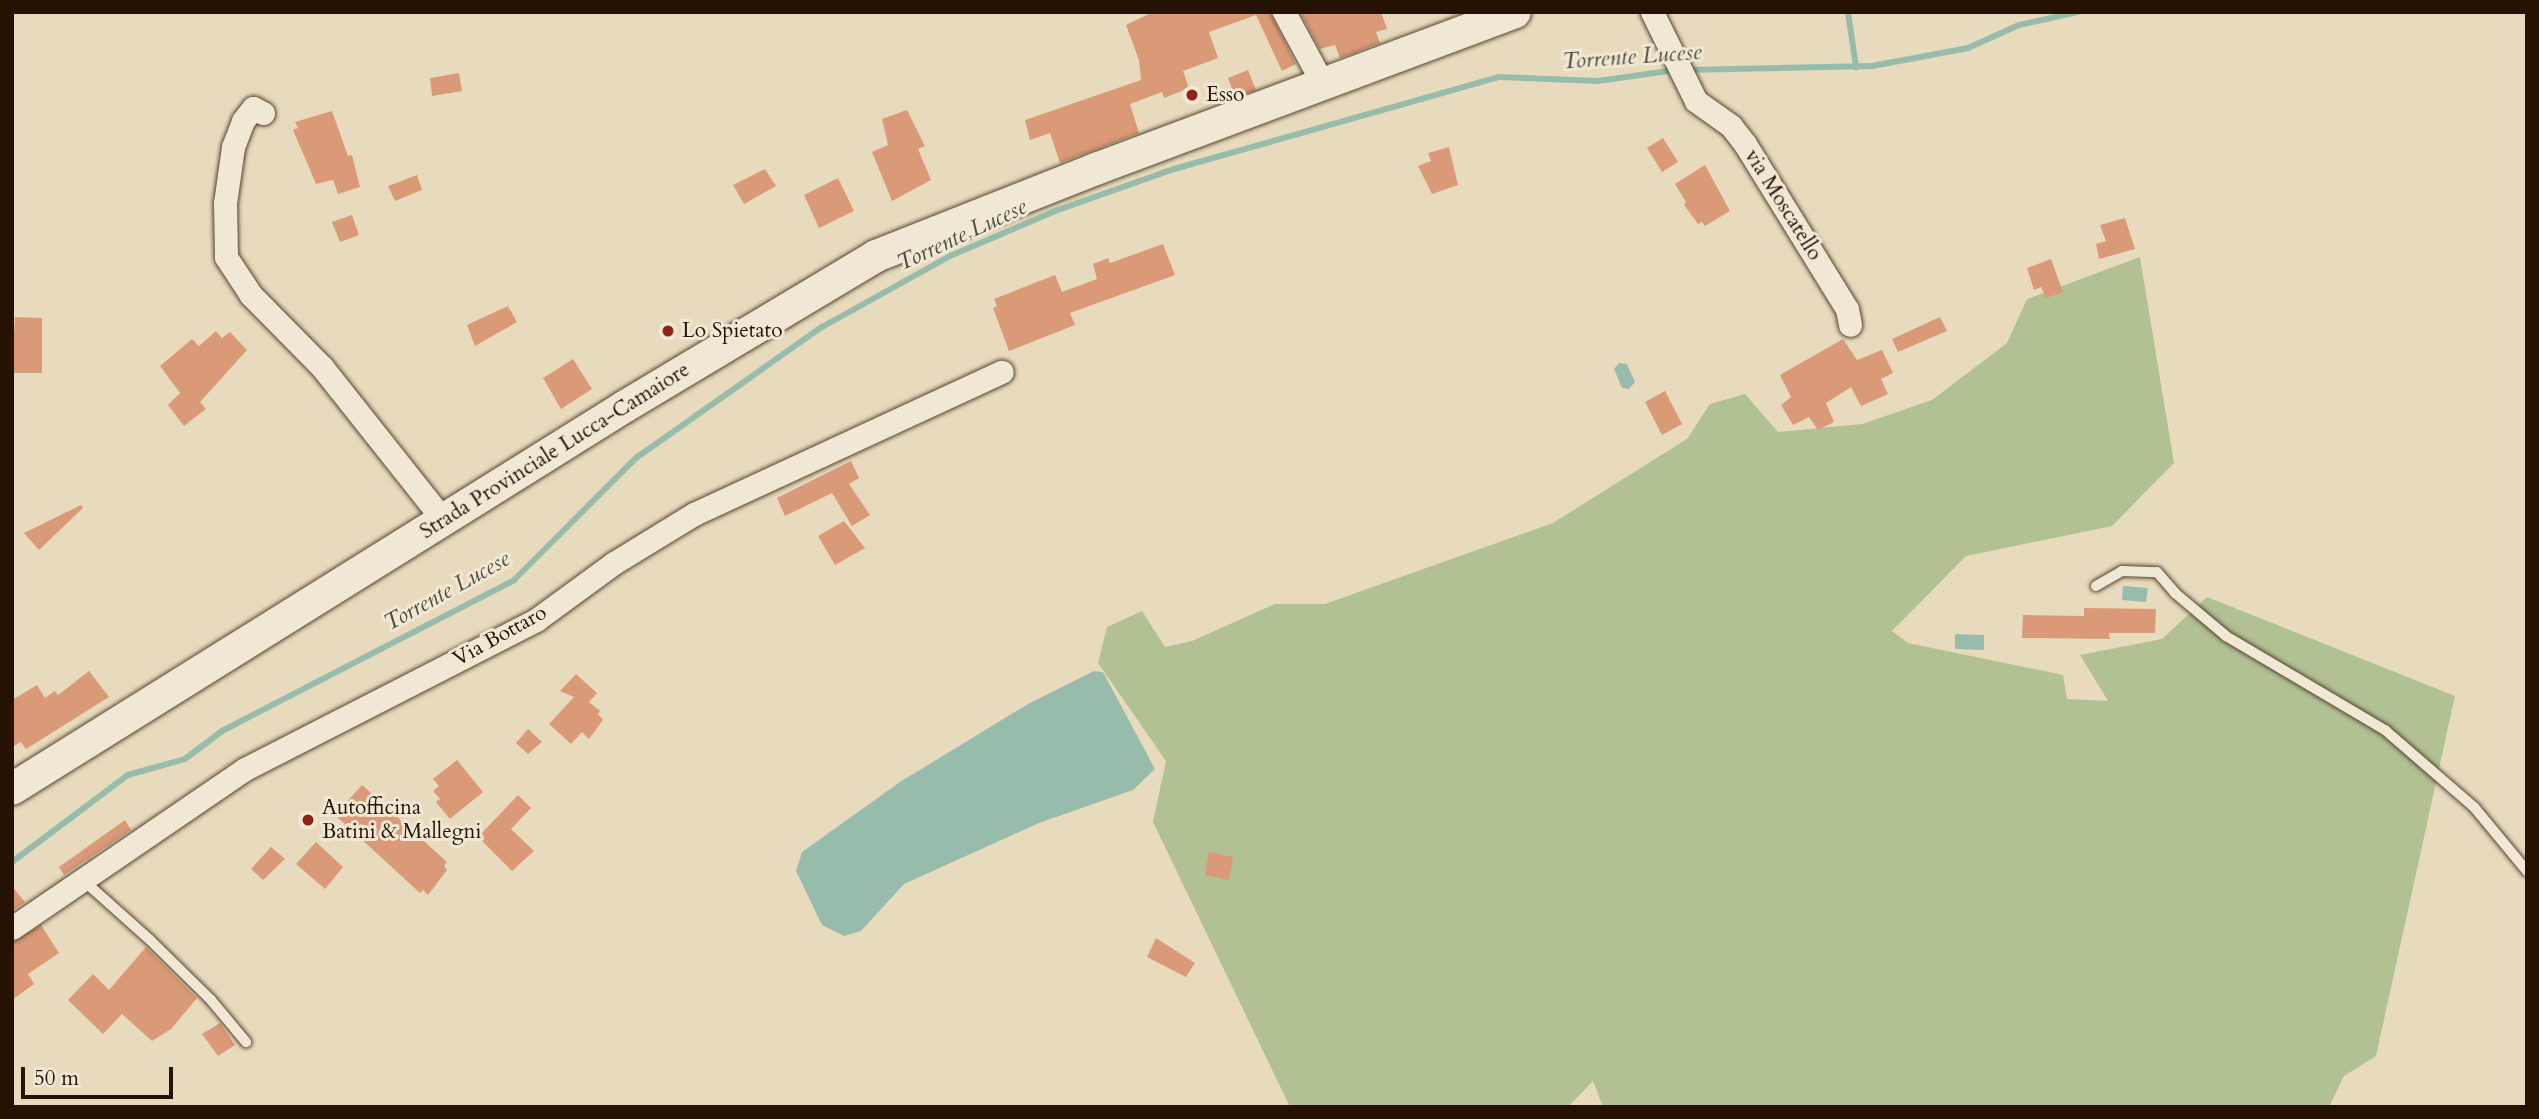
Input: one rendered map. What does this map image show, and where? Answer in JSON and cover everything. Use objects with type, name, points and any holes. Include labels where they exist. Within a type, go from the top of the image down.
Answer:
[{"type":"main road","name":"Strada Provinciale Lucca-Camaiore","points":[[12,789],[635,400],[876,256],[1515,12]]},
{"type":"street","points":[[1284,12],[1323,85]]},
{"type":"street","name":"via Moscatello","points":[[1652,12],[1696,101],[1731,126],[1745,144],[1847,309],[1850,325]]},
{"type":"street","points":[[263,113],[253,108],[243,121],[233,147],[225,203],[226,257],[251,295],[322,367],[444,521]]},
{"type":"street","name":"Via Bottaro","points":[[12,928],[245,769],[536,620],[614,563],[694,514],[1002,372]]},
{"type":"lane","points":[[2096,586],[2122,571],[2157,572],[2175,593],[2227,636],[2385,730],[2474,807],[2527,871]]},
{"type":"lane","points":[[84,881],[211,1000],[246,1042]]},
{"type":"shaded area","points":[[2140,257],[2174,463],[2112,526],[1966,556],[1892,631],[1908,643],[2063,675],[2067,699],[2108,701],[2080,655],[2162,639],[2207,597],[2455,696],[2376,1056],[2344,1076],[2329,1107],[1603,1107],[1593,1081],[1568,1107],[1290,1107],[1153,822],[1166,761],[1098,663],[1107,627],[1142,611],[1165,647],[1192,641],[1275,604],[1325,604],[1553,523],[1687,439],[1710,404],[1745,394],[1778,432],[1862,424],[1932,400],[2007,343],[2027,299]]},
{"type":"shaded area","points":[[1619,363],[1627,364],[1635,382],[1629,389],[1622,388],[1614,369]]},
{"type":"shaded area","points":[[2123,586],[2148,588],[2146,602],[2122,600]]},
{"type":"shaded area","points":[[1955,634],[1984,635],[1984,650],[1955,649]]},
{"type":"shaded area","points":[[1094,671],[1103,672],[1155,769],[1133,790],[1039,823],[904,884],[861,931],[844,936],[822,925],[796,871],[802,852],[900,782],[1028,704]]},
{"type":"building","points":[[1153,12],[1270,12],[1296,64],[1282,71],[1256,15],[1209,32],[1218,58],[1183,71],[1189,88],[1164,98],[1162,92],[1130,104],[1139,133],[1060,163],[1050,133],[1030,140],[1025,120],[1141,80],[1139,60],[1126,25]]},
{"type":"building","points":[[1300,12],[1381,12],[1387,29],[1376,32],[1380,43],[1340,58],[1335,45],[1320,49]]},
{"type":"building","points":[[1248,70],[1256,90],[1235,97],[1228,78]]},
{"type":"building","points":[[459,73],[462,91],[432,96],[430,78]]},
{"type":"building","points":[[907,110],[925,146],[918,149],[931,180],[892,201],[872,152],[888,145],[882,119]]},
{"type":"building","points":[[332,111],[348,156],[352,155],[360,187],[338,194],[333,180],[316,184],[293,130],[298,128],[295,122]]},
{"type":"building","points":[[1663,138],[1678,162],[1662,172],[1647,148]]},
{"type":"building","points":[[1449,147],[1458,185],[1432,194],[1418,166],[1431,161],[1428,153]]},
{"type":"building","points":[[1705,165],[1730,211],[1705,226],[1702,222],[1698,224],[1684,205],[1686,202],[1675,184]]},
{"type":"building","points":[[765,169],[776,186],[744,204],[733,185]]},
{"type":"building","points":[[417,175],[422,190],[395,201],[388,186]]},
{"type":"building","points":[[838,178],[854,211],[819,228],[804,195]]},
{"type":"building","points":[[352,215],[359,235],[340,242],[332,222]]},
{"type":"building","points":[[2125,218],[2135,249],[2099,259],[2096,244],[2106,241],[2100,225]]},
{"type":"building","points":[[1163,244],[1175,275],[1070,313],[1075,325],[1009,351],[993,308],[997,306],[994,299],[1055,275],[1062,292],[1097,279],[1093,264],[1108,258],[1110,263]]},
{"type":"building","points":[[2051,259],[2063,292],[2046,298],[2041,287],[2034,290],[2027,268]]},
{"type":"building","points":[[508,306],[517,322],[475,346],[467,325]]},
{"type":"building","points":[[15,317],[42,318],[42,373],[12,373]]},
{"type":"building","points":[[1940,317],[1947,331],[1898,352],[1892,339]]},
{"type":"building","points":[[216,331],[222,338],[230,332],[247,350],[200,402],[206,409],[184,426],[168,405],[180,393],[160,366],[192,339],[199,346]]},
{"type":"building","points":[[1843,339],[1857,360],[1882,350],[1893,373],[1881,379],[1888,394],[1861,406],[1851,387],[1826,403],[1834,422],[1818,430],[1809,417],[1793,425],[1781,405],[1791,397],[1780,375]]},
{"type":"building","points":[[573,359],[592,389],[561,409],[543,378]]},
{"type":"building","points":[[1665,391],[1682,424],[1662,435],[1645,402]]},
{"type":"building","points":[[851,461],[859,478],[849,484],[870,515],[852,526],[832,493],[785,516],[777,498]]},
{"type":"building","points":[[81,505],[83,508],[39,550],[24,533]]},
{"type":"building","points":[[844,521],[865,548],[835,565],[818,536]]},
{"type":"building","points":[[2084,608],[2156,609],[2155,633],[2109,633],[2110,639],[2022,638],[2023,615],[2084,616]]},
{"type":"building","points":[[89,671],[109,697],[26,749],[21,742],[12,747],[12,700],[37,685],[45,698],[55,691],[58,695]]},
{"type":"building","points":[[576,674],[597,693],[589,702],[600,711],[598,714],[603,720],[589,739],[582,732],[571,744],[549,724],[574,697],[560,691]]},
{"type":"building","points":[[528,729],[542,742],[528,754],[516,743]]},
{"type":"building","points":[[457,760],[483,792],[450,819],[436,802],[440,799],[433,791],[439,786],[433,779]]},
{"type":"building","points":[[362,785],[447,862],[444,866],[447,870],[428,895],[423,890],[420,893],[335,815]]},
{"type":"building","points":[[518,795],[531,808],[511,829],[534,851],[512,871],[478,837]]},
{"type":"building","points":[[125,820],[131,830],[64,875],[59,867]]},
{"type":"building","points":[[316,842],[343,867],[325,889],[296,864]]},
{"type":"building","points":[[271,847],[285,859],[263,880],[251,869]]},
{"type":"building","points":[[1209,852],[1233,857],[1229,880],[1205,875]]},
{"type":"building","points":[[12,886],[25,902],[12,911]]},
{"type":"building","points":[[41,925],[59,953],[28,974],[34,984],[12,1000],[12,942]]},
{"type":"building","points":[[1156,938],[1195,963],[1186,977],[1147,957]]},
{"type":"building","points":[[146,947],[197,998],[171,1029],[152,1041],[122,1014],[103,1034],[68,1000],[93,974],[109,990]]},
{"type":"building","points":[[220,1023],[235,1045],[218,1056],[202,1034]]},
{"type":"waterway","points":[[1848,12],[1856,67]]},
{"type":"waterway","name":"Torrente Lucese","points":[[1686,70],[1872,66],[1968,48],[2019,25],[2078,12]]},
{"type":"waterway","name":"Torrente Lucese","points":[[12,862],[128,775],[185,759],[222,731],[514,580],[636,458],[822,327],[950,256],[1058,210],[1174,169],[1499,77],[1598,81],[1675,70]]},
{"type":"place","name":"Esso","points":[[1192,95]]},
{"type":"place","name":"Lo Spietato","points":[[668,331]]},
{"type":"place","name":"Autofficina Batini & Mallegni","points":[[308,820]]}]
